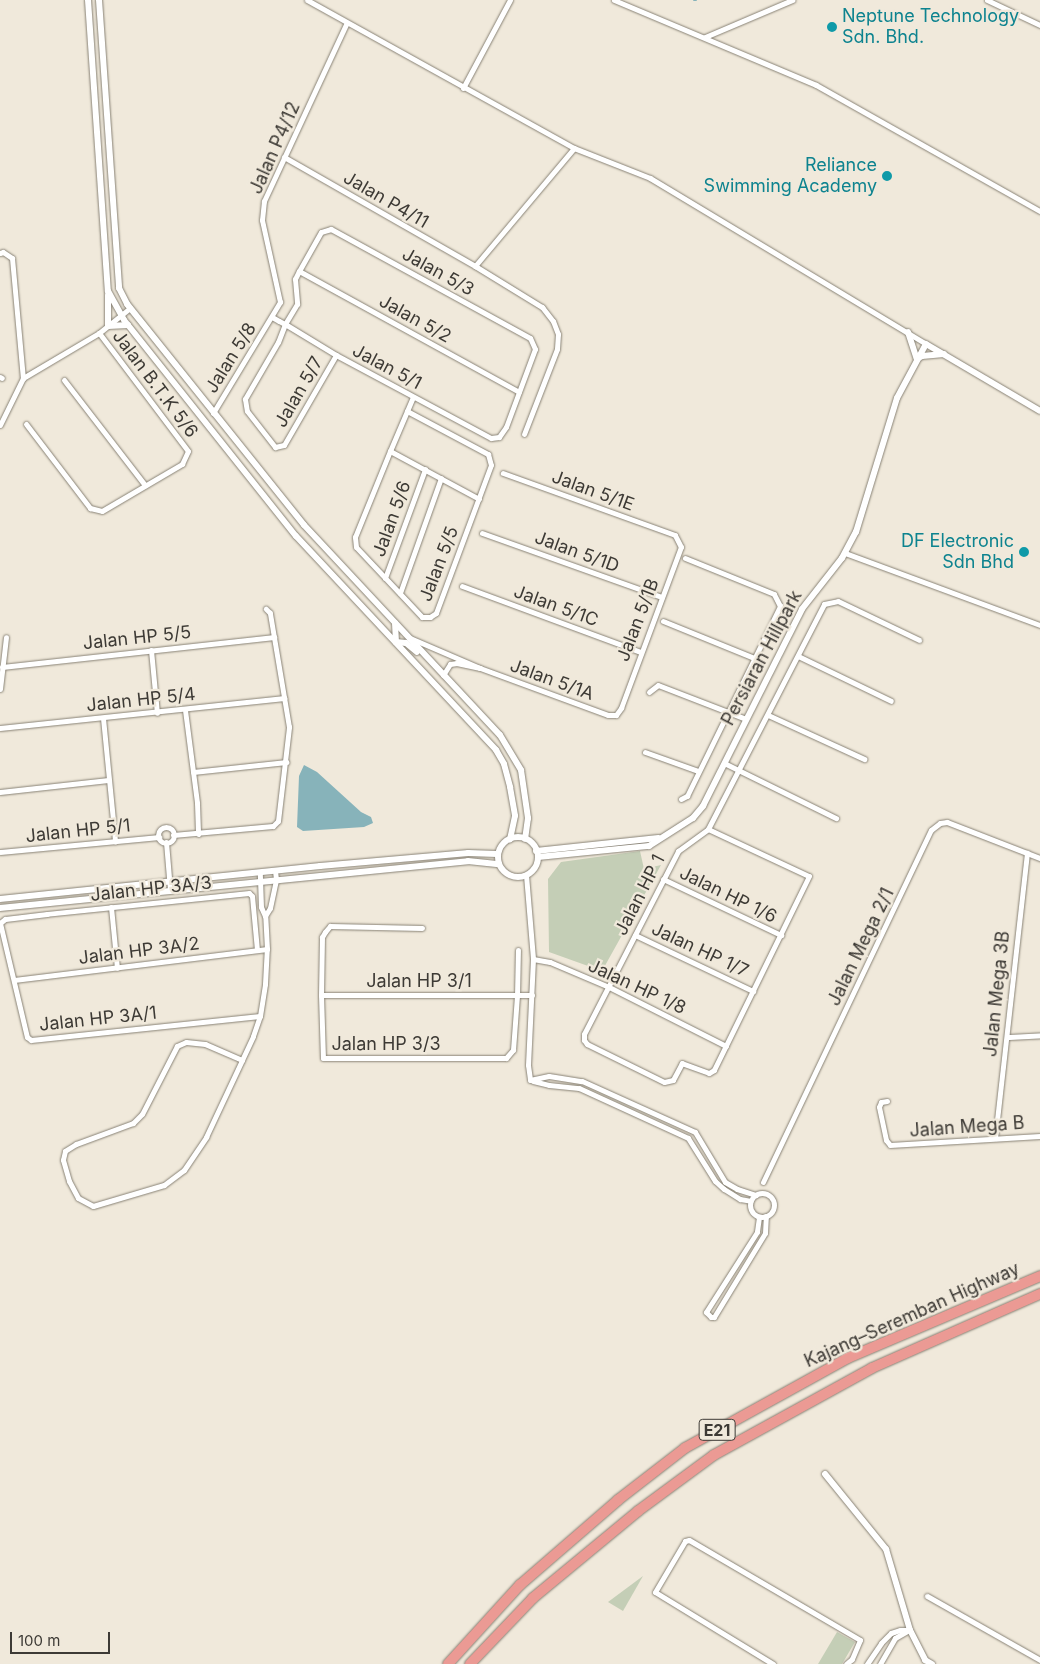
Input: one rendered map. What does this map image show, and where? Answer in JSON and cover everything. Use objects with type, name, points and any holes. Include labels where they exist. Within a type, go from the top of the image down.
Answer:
[{"type":"highway","name":"Kajang–Seremban Highway","points":[[448,1664],[520,1586],[618,1500],[685,1448],[848,1358],[1040,1276]]},
{"type":"highway","name":"Kajang–Seremban Highway","points":[[470,1664],[533,1598],[638,1510],[714,1454],[872,1368],[1040,1294]]},
{"type":"street","points":[[88,0],[108,291],[108,326]]},
{"type":"street","points":[[99,0],[119,288],[130,308],[304,525],[500,735],[521,770],[528,818],[525,839],[537,854],[535,868],[526,876],[520,877],[507,874],[499,864],[497,854],[501,846],[510,839],[525,839]]},
{"type":"street","points":[[307,0],[346,24],[574,148],[650,178],[1040,411]]},
{"type":"street","points":[[463,88],[510,0]]},
{"type":"street","points":[[614,0],[816,85],[1040,211]]},
{"type":"street","points":[[705,37],[792,0]]},
{"type":"street","points":[[987,0],[1040,25]]},
{"type":"street","name":"Jalan P4/12","points":[[272,317],[280,302],[280,294],[262,220],[264,200],[346,24]]},
{"type":"street","points":[[475,266],[574,148]]},
{"type":"street","name":"Jalan P4/11","points":[[284,157],[475,266],[542,308],[553,321],[558,334],[557,349],[524,434]]},
{"type":"street","name":"Jalan 5/3","points":[[247,411],[245,399],[278,342],[285,324],[297,304],[295,279],[321,232],[331,229],[530,338],[535,348],[506,427],[499,437],[490,438]]},
{"type":"street","points":[[0,253],[3,252],[12,258],[23,378],[0,425]]},
{"type":"street","name":"Jalan 5/2","points":[[299,271],[519,392]]},
{"type":"street","points":[[108,291],[128,325],[296,536],[484,736],[504,764],[515,816],[510,839]]},
{"type":"street","points":[[23,378],[99,334],[120,314],[130,308]]},
{"type":"street","name":"Jalan 5/1","points":[[272,317],[336,355],[490,438]]},
{"type":"street","name":"Jalan 5/8","points":[[213,413],[272,317]]},
{"type":"street","points":[[108,326],[128,325]]},
{"type":"street","points":[[908,332],[917,359],[922,356],[944,354]]},
{"type":"street","name":"Jalan B.T.K 5/6","points":[[99,334],[188,451],[182,464],[145,485]]},
{"type":"street","name":"Persiaran Hillpark","points":[[537,854],[664,837],[693,818],[698,812],[802,609],[845,553],[856,532],[897,398],[926,344]]},
{"type":"street","name":"Jalan 5/7","points":[[247,411],[275,447],[284,446],[336,355]]},
{"type":"street","points":[[26,424],[90,508],[102,511],[145,485],[64,380]]},
{"type":"street","name":"Jalan 5/5","points":[[407,411],[488,454],[491,465],[436,613],[430,617],[422,617],[385,578],[356,547],[355,537],[390,450],[413,397]]},
{"type":"street","points":[[390,450],[479,499]]},
{"type":"street","name":"Jalan 5/6","points":[[385,578],[425,470]]},
{"type":"street","name":"Jalan 5/1E","points":[[502,473],[675,535]]},
{"type":"street","points":[[400,593],[441,478]]},
{"type":"street","points":[[296,536],[304,525]]},
{"type":"street","name":"Jalan 5/1D","points":[[482,533],[662,597]]},
{"type":"street","name":"Jalan 5/1B","points":[[616,715],[621,708],[680,547],[675,535]]},
{"type":"street","points":[[845,553],[1040,625]]},
{"type":"street","points":[[682,799],[687,796],[780,606],[774,594],[685,558]]},
{"type":"street","name":"Jalan 5/1C","points":[[462,586],[640,652]]},
{"type":"street","name":"Jalan HP 1","points":[[726,1046],[714,1070],[709,1073],[682,1063],[673,1080],[664,1082],[587,1044],[584,1040],[584,1034],[678,851],[708,829],[740,771],[824,604],[838,601],[919,640]]},
{"type":"street","points":[[173,835],[273,826],[278,821],[289,727],[270,612],[266,609]]},
{"type":"street","points":[[663,621],[754,658]]},
{"type":"street","points":[[394,623],[396,642]]},
{"type":"street","points":[[406,635],[480,668]]},
{"type":"street","points":[[0,689],[6,637]]},
{"type":"street","name":"Jalan HP 5/5","points":[[2,667],[274,637]]},
{"type":"street","points":[[396,642],[406,643],[433,665]]},
{"type":"street","points":[[151,650],[157,713]]},
{"type":"street","points":[[798,656],[891,701]]},
{"type":"street","points":[[443,675],[450,664],[457,663],[480,668]]},
{"type":"street","name":"Jalan 5/1A","points":[[480,668],[608,715],[616,715]]},
{"type":"street","points":[[649,692],[658,685],[746,718]]},
{"type":"street","name":"Jalan HP 5/4","points":[[0,728],[157,713],[284,698]]},
{"type":"street","points":[[185,710],[197,804],[198,834]]},
{"type":"street","points":[[768,715],[864,759]]},
{"type":"street","points":[[103,718],[115,841]]},
{"type":"street","points":[[645,752],[698,771]]},
{"type":"street","points":[[193,772],[286,762]]},
{"type":"street","points":[[724,763],[836,818]]},
{"type":"street","points":[[0,792],[108,780]]},
{"type":"street","name":"Jalan Mega 2/1","points":[[763,1182],[931,830],[947,822],[1040,858]]},
{"type":"street","points":[[166,842],[171,840],[173,835],[171,829],[164,827],[159,831],[159,837],[166,842],[170,890]]},
{"type":"street","points":[[708,829],[809,876],[726,1046]]},
{"type":"street","name":"Jalan HP 5/1","points":[[0,852],[159,837]]},
{"type":"street","points":[[0,899],[468,853],[497,854]]},
{"type":"street","name":"Jalan Mega 3B","points":[[995,1138],[1026,853]]},
{"type":"street","points":[[0,908],[468,861],[499,864]]},
{"type":"street","points":[[265,916],[270,908],[276,879],[275,871]]},
{"type":"street","points":[[242,1060],[205,1044],[186,1042],[177,1046],[145,1110],[138,1119],[133,1123],[76,1144],[65,1151],[63,1160],[69,1181],[78,1198],[93,1206],[164,1185],[184,1170],[206,1137],[242,1060],[260,1016],[265,984],[267,949],[265,916],[261,906],[260,872]]},
{"type":"street","points":[[526,876],[533,959],[528,1065],[530,1080]]},
{"type":"street","name":"Jalan HP 1/6","points":[[663,879],[780,935]]},
{"type":"street","name":"Jalan HP 3A/3","points":[[0,923],[5,919],[249,893],[252,896],[257,950]]},
{"type":"street","points":[[111,907],[117,968]]},
{"type":"street","name":"Jalan HP 3A/1","points":[[0,923],[27,1036],[31,1040],[260,1016]]},
{"type":"street","points":[[320,995],[322,937],[330,926],[422,928]]},
{"type":"street","name":"Jalan HP 1/7","points":[[635,935],[753,991]]},
{"type":"street","name":"Jalan HP 3A/2","points":[[14,980],[267,949]]},
{"type":"street","points":[[517,996],[518,950]]},
{"type":"street","name":"Jalan HP 1/8","points":[[533,959],[550,962],[609,987],[726,1046]]},
{"type":"street","name":"Jalan HP 3/1","points":[[320,995],[532,995]]},
{"type":"street","name":"Jalan HP 3/3","points":[[320,995],[322,1053],[323,1058],[328,1060],[506,1058],[513,1050],[517,996]]},
{"type":"street","points":[[1007,1036],[1040,1035]]},
{"type":"street","points":[[530,1080],[549,1076],[582,1081],[695,1132],[725,1182],[737,1189],[756,1195],[764,1194],[772,1200],[773,1208],[766,1216],[765,1233],[714,1317],[711,1317],[706,1312],[757,1232],[759,1217]]},
{"type":"street","points":[[530,1080],[549,1085],[578,1088],[688,1138],[715,1181],[740,1199],[751,1201]]},
{"type":"street","name":"Jalan Mega B","points":[[887,1101],[881,1102],[879,1107],[886,1140],[890,1144],[1040,1136]]},
{"type":"street","points":[[636,1105],[641,1110],[639,1115]]},
{"type":"street","points":[[756,1195],[751,1201],[752,1213],[759,1217],[766,1216]]},
{"type":"street","points":[[826,1474],[886,1549],[910,1630],[925,1660],[932,1664]]},
{"type":"street","points":[[773,1664],[655,1592],[684,1541],[689,1540],[860,1640],[853,1661],[846,1664]]},
{"type":"street","points":[[929,1597],[1040,1660]]},
{"type":"street","points":[[867,1664],[881,1643],[891,1634],[900,1630],[910,1630]]},
{"type":"street","points":[[880,1664],[895,1638],[910,1630]]},
{"type":"green space","points":[[640,851],[644,869],[661,865],[602,971],[549,952],[548,879],[561,862]]},
{"type":"green space","points":[[643,1576],[623,1611],[608,1602]]},
{"type":"green space","points":[[837,1632],[855,1642],[842,1664],[818,1664]]},
{"type":"water","points":[[304,765],[317,772],[361,812],[371,817],[373,823],[364,827],[303,831],[297,827],[299,776]]},
{"type":"place","name":"Neptune Technology Sdn. Bhd.","points":[[832,27]]},
{"type":"place","name":"Reliance Swimming Academy","points":[[887,176]]},
{"type":"place","name":"DF Electronic Sdn Bhd","points":[[1024,552]]}]
